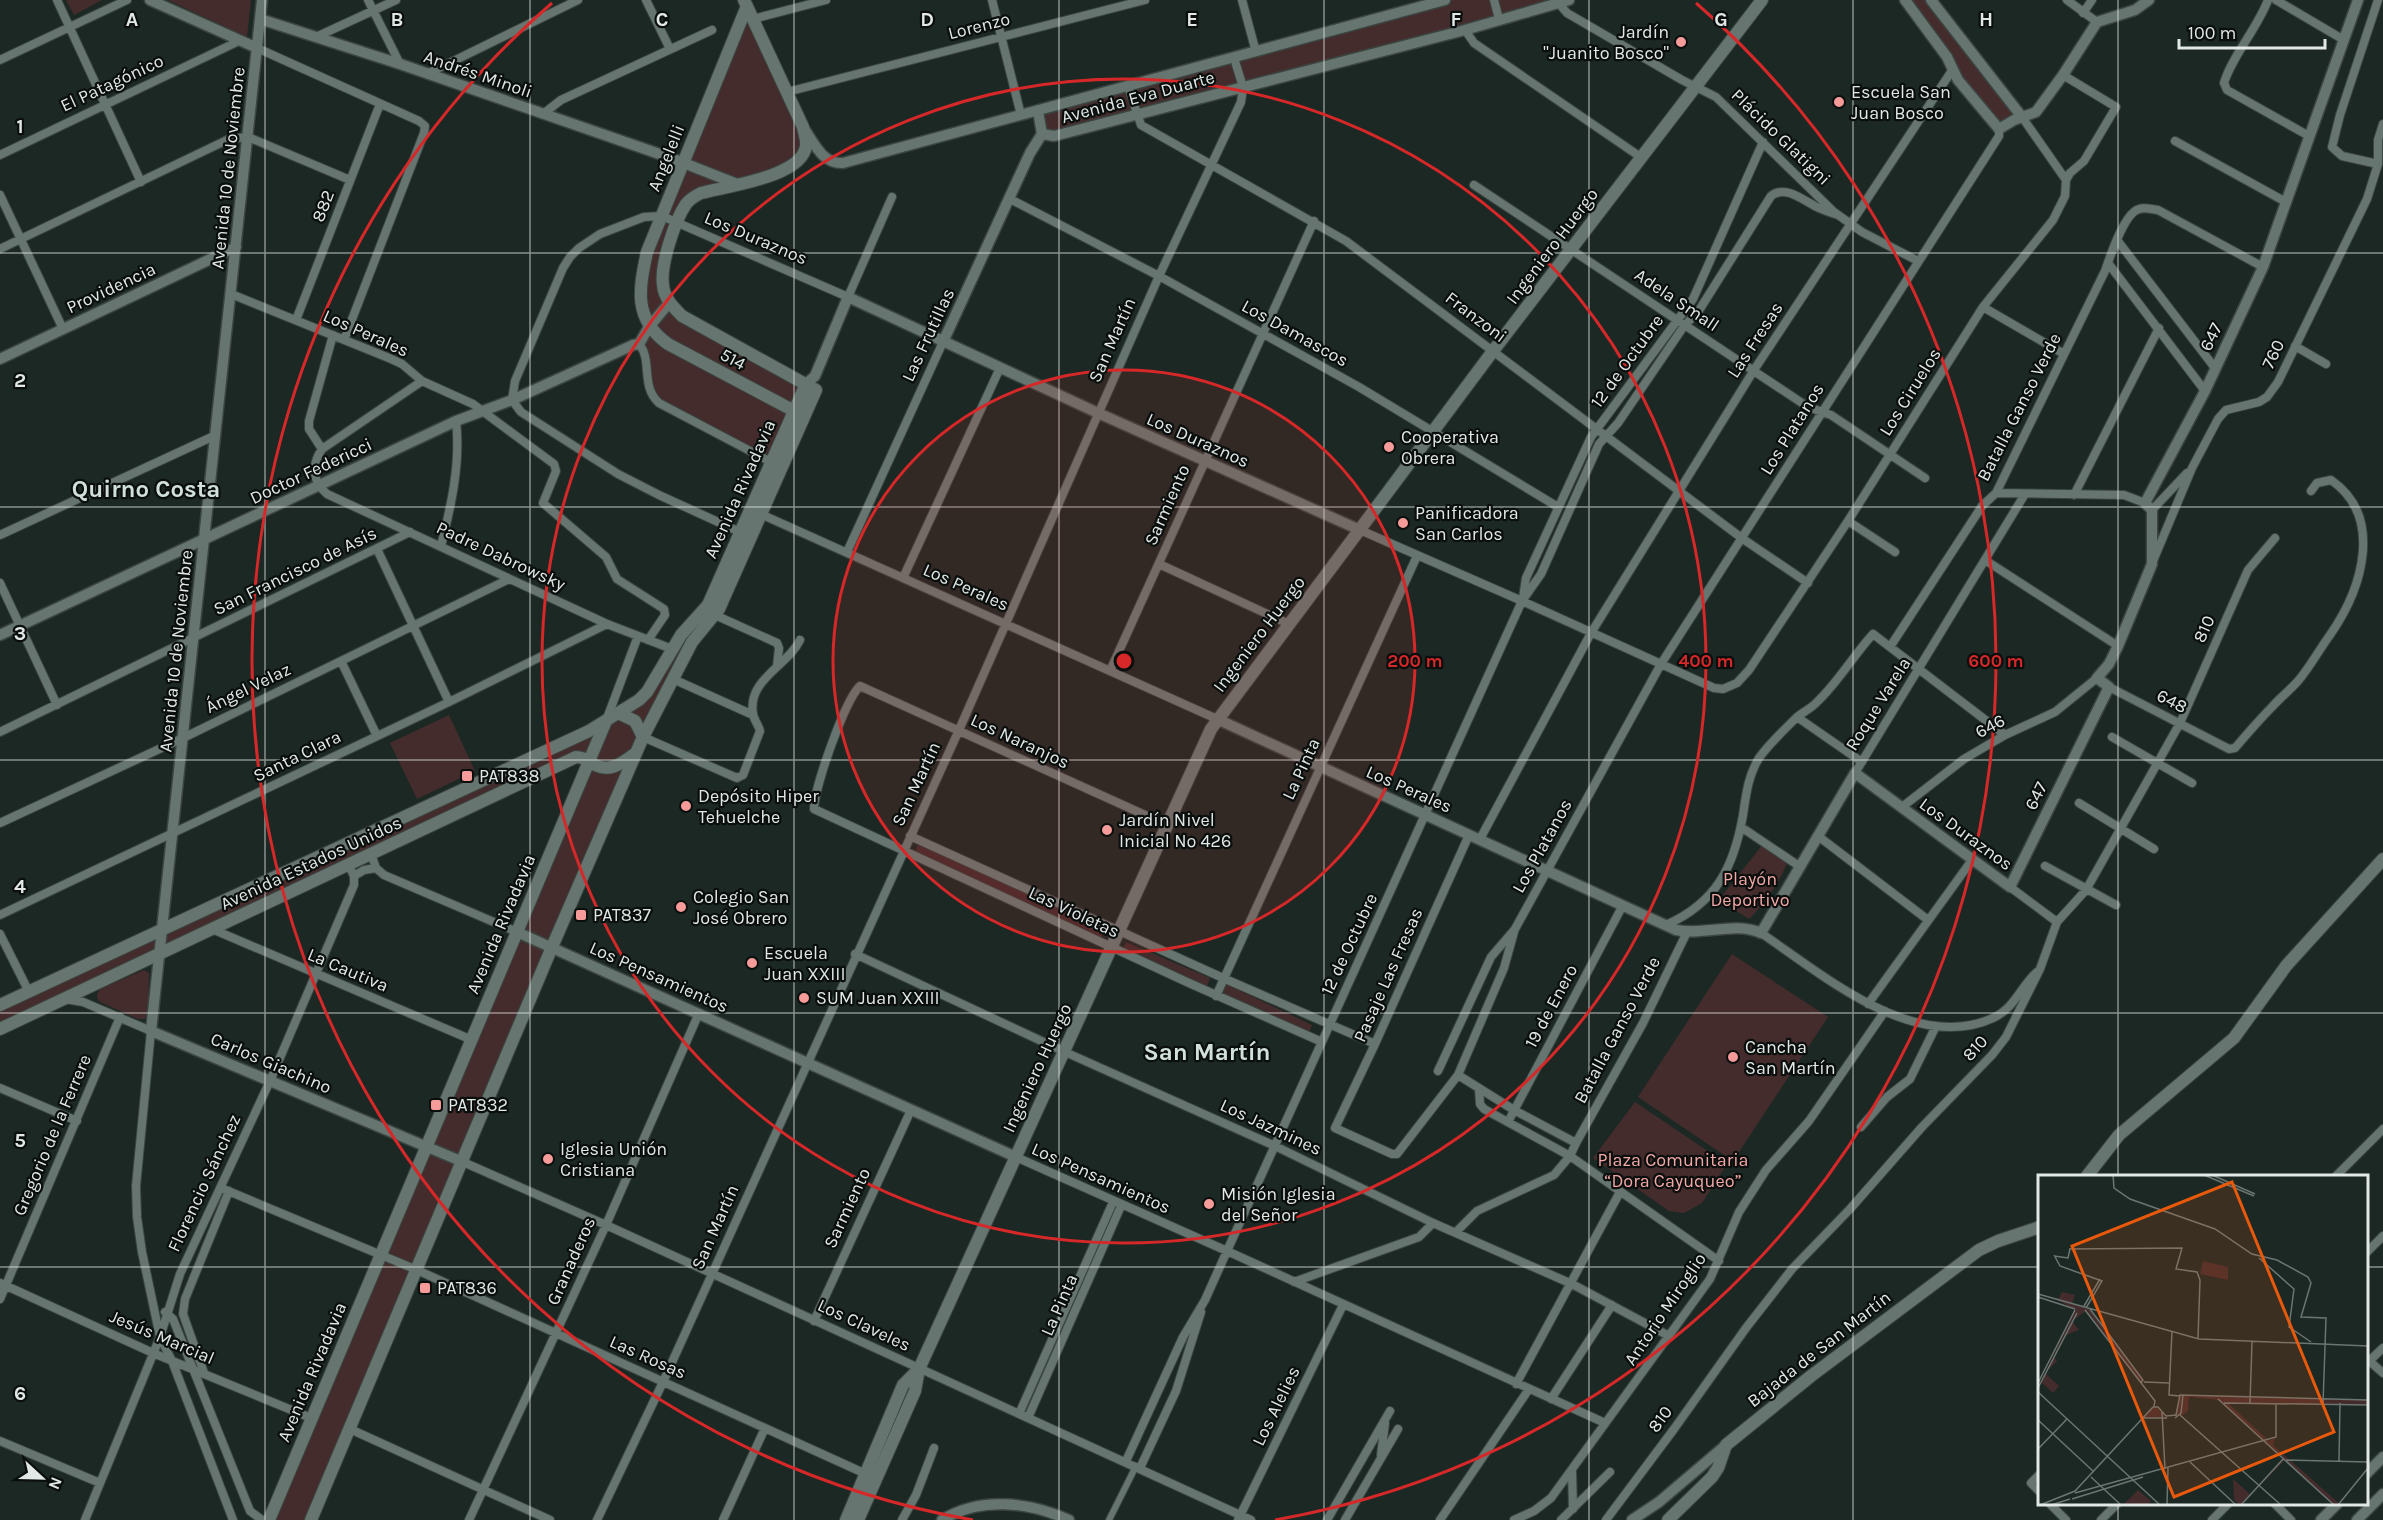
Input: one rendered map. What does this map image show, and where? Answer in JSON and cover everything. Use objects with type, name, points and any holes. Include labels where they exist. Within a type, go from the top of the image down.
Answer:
[{"type":"main road","name":"Ingeniero Huergo","points":[[858,1520],[915,1391],[919,1369],[1217,719],[1762,0]]},
{"type":"main road","points":[[746,3],[803,127]]},
{"type":"main road","name":"Angelelli","points":[[649,327],[643,315],[640,294],[648,252],[746,3]]},
{"type":"main road","name":"Angelelli","points":[[669,303],[663,286],[663,270],[666,252],[685,205],[701,193],[782,173],[796,164],[806,146],[803,127]]},
{"type":"main road","name":"514","points":[[669,303],[682,316],[812,383]]},
{"type":"main road","name":"514","points":[[649,327],[668,344],[799,414]]},
{"type":"main road","name":"Avenida Rivadavia","points":[[311,1520],[552,947],[643,737],[692,642],[715,615],[723,601],[756,512],[812,383]]},
{"type":"main road","points":[[772,399],[779,409],[784,432]]},
{"type":"main road","name":"Avenida Rivadavia","points":[[269,1520],[606,721],[639,700],[647,692],[689,624],[708,605],[740,532],[756,512],[771,462],[784,432],[799,414]]},
{"type":"main road","points":[[618,713],[635,721],[643,737]]},
{"type":"main road","name":"Avenida Estados Unidos","points":[[0,1005],[606,721]]},
{"type":"main road","name":"Avenida Estados Unidos","points":[[0,1029],[576,758],[589,761],[598,767],[616,767],[636,753]]},
{"type":"main road","points":[[362,836],[371,854]]},
{"type":"main road","points":[[339,847],[348,864]]},
{"type":"main road","points":[[2088,1175],[2125,1129],[2234,1038],[2286,966],[2383,859]]},
{"type":"main road","name":"Bajada de San Martín","points":[[1726,1445],[1811,1376],[1979,1250],[2038,1228]]},
{"type":"main road","name":"Ingeniero Huergo","points":[[846,1520],[903,1385],[919,1369]]},
{"type":"main road","points":[[1668,1520],[1712,1477],[1718,1468],[1726,1445]]},
{"type":"street","points":[[57,0],[141,182]]},
{"type":"street","points":[[0,60],[127,0]]},
{"type":"street","points":[[150,0],[419,121],[425,126],[344,340]]},
{"type":"street","name":"Avenida 10 de Noviembre","points":[[233,1520],[172,1360],[160,1337],[142,1252],[136,1186],[262,0]]},
{"type":"street","points":[[368,0],[400,64]]},
{"type":"street","points":[[316,37],[396,0]]},
{"type":"street","points":[[427,74],[578,0]]},
{"type":"street","points":[[646,0],[670,49]]},
{"type":"street","points":[[753,19],[826,0]]},
{"type":"street","points":[[992,0],[1021,115]]},
{"type":"street","name":"Lorenzo","points":[[787,92],[1145,0]]},
{"type":"street","points":[[1242,0],[1256,52]]},
{"type":"street","name":"Avenida Eva Duarte","points":[[1445,0],[1038,111],[1042,134],[1054,136],[1138,115],[1464,30],[1569,0]]},
{"type":"street","points":[[1494,0],[1499,19]]},
{"type":"street","points":[[1905,0],[1947,57],[1958,80],[1999,129],[2036,112],[2097,22],[2135,10],[2149,0]]},
{"type":"street","points":[[1931,0],[2022,117],[2066,180]]},
{"type":"street","points":[[2067,0],[2097,22]]},
{"type":"street","points":[[2083,13],[2092,0]]},
{"type":"street","points":[[2268,0],[2250,37],[2226,73],[2224,83],[2227,90],[2309,136]]},
{"type":"street","points":[[2276,0],[2344,40]]},
{"type":"street","name":"647","points":[[2097,678],[2109,664],[2118,646],[2152,564],[2149,506],[2263,267],[2358,0]]},
{"type":"street","points":[[2378,0],[2340,115],[2332,147],[2342,156],[2378,164]]},
{"type":"street","name":"Plácido Glatigni","points":[[1556,2],[1567,13],[1716,97],[1838,215],[1851,225],[1918,261]]},
{"type":"street","name":"Andrés Minoli","points":[[260,19],[400,64],[683,162],[737,184]]},
{"type":"street","points":[[543,114],[561,100],[712,30]]},
{"type":"street","points":[[1464,30],[1474,43],[1642,158]]},
{"type":"street","name":"El Patagónico","points":[[0,155],[239,41]]},
{"type":"street","points":[[1234,58],[1243,87]]},
{"type":"street","name":"Las Fresas","points":[[1591,633],[1754,370],[1953,69]]},
{"type":"street","name":"Los Ciruelos","points":[[1723,688],[1743,678],[1808,584],[1983,307],[2053,220],[2065,196],[2066,180],[2070,173],[2084,161],[2116,107],[2063,75]]},
{"type":"street","name":"Franzoni","points":[[1128,86],[1141,125],[1346,241],[1743,538],[1808,584]]},
{"type":"street","name":"San Martín","points":[[597,1520],[663,1382],[855,954],[959,730],[1159,276],[1241,102],[1243,87]]},
{"type":"street","name":"882","points":[[296,320],[380,104]]},
{"type":"street","points":[[803,127],[818,150],[834,164],[1038,111]]},
{"type":"street","name":"760","points":[[2152,564],[2192,468],[2218,419],[2226,410],[2259,402],[2267,397],[2278,382],[2367,199],[2378,164],[2379,140],[2383,124]]},
{"type":"street","name":"Los Platanos","points":[[1438,1071],[1491,957],[1515,929],[1661,664],[1999,136],[1999,129]]},
{"type":"street","name":"Las Frutillas","points":[[847,552],[1030,153],[1042,134]]},
{"type":"street","points":[[0,249],[229,139],[248,137],[350,180]]},
{"type":"street","points":[[2175,141],[2286,202]]},
{"type":"street","name":"12 de Octubre","points":[[1126,1461],[1183,1337],[1205,1300],[1522,601],[1541,574],[1599,444],[1617,423],[1681,323],[1763,142]]},
{"type":"street","name":"Adela Small","points":[[1474,184],[1808,406],[1822,411],[1925,478]]},
{"type":"street","name":"12 de Octubre","points":[[1522,601],[1527,578],[1591,437],[1681,323],[1698,312],[1771,196],[1781,191],[1792,194],[1820,209],[1838,215]]},
{"type":"street","points":[[0,195],[63,329]]},
{"type":"street","points":[[848,297],[892,197]]},
{"type":"street","name":"Los Damascos","points":[[1010,199],[1159,276],[1359,387],[1558,507]]},
{"type":"street","name":"Batalla Ganso Verde","points":[[1890,647],[1982,507],[1996,493],[2108,263],[2117,240],[2135,211],[2146,208],[2158,210],[2263,267]]},
{"type":"street","points":[[662,216],[644,217],[600,234],[570,257],[563,268],[515,381],[512,400],[521,412],[618,474],[740,532]]},
{"type":"street","name":"Los Duraznos","points":[[662,216],[848,297],[1205,462],[1714,688],[1723,688]]},
{"type":"street","name":"Sarmiento","points":[[1110,671],[1314,221]]},
{"type":"street","points":[[2117,240],[2214,368]]},
{"type":"street","name":"Providencia","points":[[0,359],[236,247]]},
{"type":"street","points":[[2108,263],[2205,391]]},
{"type":"street","name":"Los Perales","points":[[231,294],[402,364],[422,381],[467,401],[483,411],[554,464],[556,471],[543,503],[606,557],[618,579],[664,609],[665,615],[648,640]]},
{"type":"street","name":"Avenida Rivadavia","points":[[812,383],[848,297]]},
{"type":"street","points":[[669,303],[649,327],[639,344],[645,355],[650,392],[659,403],[771,462]]},
{"type":"street","points":[[1983,307],[2064,354]]},
{"type":"street","points":[[2074,495],[2159,328]]},
{"type":"street","points":[[322,449],[309,429],[309,421],[333,335]]},
{"type":"street","name":"Doctor Federicci","points":[[0,636],[456,422],[639,344]]},
{"type":"street","points":[[2295,346],[2326,364]]},
{"type":"street","points":[[903,578],[999,368]]},
{"type":"street","points":[[319,486],[314,465],[322,449],[422,381]]},
{"type":"street","points":[[441,546],[454,489],[458,437],[456,422]]},
{"type":"street","points":[[0,535],[216,435]]},
{"type":"street","points":[[1996,493],[2124,495],[2149,506],[2192,468]]},
{"type":"street","points":[[2311,491],[2317,483],[2322,481],[2331,480],[2340,485],[2356,496],[2364,506],[2371,527]]},
{"type":"street","name":"Padre Dabrowsky","points":[[319,486],[335,498],[509,579],[607,624],[672,650]]},
{"type":"street","name":"Roque Varela","points":[[1761,933],[1855,773],[2025,494]]},
{"type":"street","name":"Los Perales","points":[[756,512],[1007,623],[1666,925],[1687,932],[1743,928],[1761,933],[1868,1004],[1885,1011],[1936,1026],[1958,1027],[1993,1018],[2016,1001],[2028,981],[2040,969]]},
{"type":"street","points":[[1848,521],[1895,552]]},
{"type":"street","name":"San Francisco de Asís","points":[[0,732],[410,532]]},
{"type":"street","name":"810","points":[[1606,1520],[1746,1328],[1792,1269],[1850,1209],[2006,1037],[2040,969],[2054,936],[2057,922],[2086,890],[2121,829],[2180,723],[2248,570],[2275,538]]},
{"type":"street","name":"648","points":[[2097,678],[2109,687],[2229,749],[2235,748],[2298,681],[2362,582],[2373,548]]},
{"type":"street","points":[[377,549],[449,702]]},
{"type":"street","name":"La Pinta","points":[[1216,996],[1417,556]]},
{"type":"street","points":[[1985,560],[2118,646]]},
{"type":"street","points":[[1159,564],[1289,624]]},
{"type":"street","name":"Ángel Velaz","points":[[0,823],[183,738],[509,579]]},
{"type":"street","points":[[0,583],[57,705]]},
{"type":"street","points":[[715,615],[777,643],[779,648],[777,666]]},
{"type":"street","name":"Santa Clara","points":[[0,915],[449,702],[607,624]]},
{"type":"street","points":[[1480,839],[1591,633]]},
{"type":"street","points":[[1666,925],[1699,907],[1713,893],[1728,869],[1741,827],[1749,778],[1754,766],[1770,745],[1797,717],[1816,704],[1833,686],[1857,651],[1873,634],[2005,735]]},
{"type":"street","points":[[606,721],[638,636]]},
{"type":"street","points":[[643,737],[737,778],[742,775],[760,732],[753,715],[753,701],[760,683],[795,650],[800,640]]},
{"type":"street","points":[[341,661],[377,736]]},
{"type":"street","name":"646","points":[[1902,807],[1964,759],[2005,735],[2055,712],[2097,678]]},
{"type":"street","points":[[673,680],[753,715]]},
{"type":"street","name":"Los Naranjos","points":[[814,809],[814,800],[824,766],[854,691],[860,686],[1167,825]]},
{"type":"street","name":"647","points":[[2010,886],[2109,687]]},
{"type":"street","points":[[1797,717],[1862,762]]},
{"type":"street","points":[[2112,737],[2192,783]]},
{"type":"street","name":"Los Duraznos","points":[[1855,773],[2057,922]]},
{"type":"street","points":[[2079,803],[2154,849]]},
{"type":"street","name":"Las Violetas","points":[[814,809],[1216,996],[1322,1042]]},
{"type":"street","points":[[1741,827],[1800,866]]},
{"type":"street","name":"Pasaje Las Fresas","points":[[1397,1154],[1392,1154],[1335,1128],[1468,835]]},
{"type":"street","name":"Las Violetas","points":[[910,836],[1329,1026],[1375,1044]]},
{"type":"street","points":[[1818,836],[1928,920]]},
{"type":"street","points":[[371,854],[376,868],[384,875],[517,932]]},
{"type":"street","points":[[1868,1004],[1972,860]]},
{"type":"street","points":[[348,864],[354,876],[364,870],[376,868]]},
{"type":"street","points":[[2045,866],[2116,905]]},
{"type":"street","name":"Florencio Sánchez","points":[[85,1520],[160,1337],[166,1313],[199,1230],[225,1189],[354,885],[354,876]]},
{"type":"street","name":"19 de Enero","points":[[1508,1122],[1623,905]]},
{"type":"street","name":"La Cautiva","points":[[212,929],[472,1040]]},
{"type":"street","name":"Los Platanos","points":[[1397,1154],[1458,1075],[1504,968],[1515,929]]},
{"type":"street","name":"Los Pensamientos","points":[[517,932],[1117,1204],[1227,1251],[1605,1424]]},
{"type":"street","name":"Batalla Ganso Verde","points":[[1576,1143],[1643,1023],[1687,932]]},
{"type":"street","points":[[0,934],[28,992]]},
{"type":"street","name":"Los Jazmines","points":[[855,954],[1065,1052],[1275,1146],[1433,1223],[1572,1284],[1669,1336]]},
{"type":"street","name":"Carlos Giachino","points":[[65,999],[83,1002],[120,1017],[463,1162]]},
{"type":"street","name":"Antorio Miroglio","points":[[1514,1520],[1534,1511],[1551,1498],[1605,1424],[1710,1279],[1739,1212],[1749,1195],[1766,1170],[1809,1121],[1885,1011]]},
{"type":"street","name":"Granaderos","points":[[469,1520],[606,1225],[699,1013]]},
{"type":"street","name":"Gregorio de la Ferrere","points":[[0,1299],[3,1284],[77,1121],[120,1017]]},
{"type":"street","points":[[1861,1127],[1887,1097],[1910,1079],[1936,1026]]},
{"type":"street","points":[[1456,1232],[1477,1211],[1554,1175],[1570,1156],[1576,1143],[1514,1110],[1458,1075]]},
{"type":"street","points":[[0,1088],[77,1121]]},
{"type":"street","points":[[1479,1089],[1480,1104],[1484,1109],[1570,1156],[1719,1262]]},
{"type":"street","name":"Sarmiento","points":[[814,1321],[911,1110]]},
{"type":"street","points":[[2337,1175],[2383,1129]]},
{"type":"street","name":"Los Claveles","points":[[463,1162],[1126,1461],[1239,1518],[1251,1520]]},
{"type":"street","points":[[204,1373],[183,1314],[183,1308],[225,1189]]},
{"type":"street","name":"Las Rosas","points":[[225,1189],[417,1270],[866,1473]]},
{"type":"street","points":[[1516,1384],[1620,1192]]},
{"type":"street","name":"La Pinta","points":[[1018,1414],[1117,1204]]},
{"type":"street","name":"La Pinta","points":[[1028,1418],[1117,1204]]},
{"type":"street","points":[[1294,1282],[1419,1237],[1433,1223]]},
{"type":"street","points":[[2368,1252],[2383,1236]]},
{"type":"street","name":"Jesús Marcial","points":[[3,1284],[153,1353],[192,1367],[311,1418]]},
{"type":"street","name":"12 de Octubre","points":[[1138,1467],[1176,1391],[1193,1344],[1205,1300]]},
{"type":"street","points":[[154,1305],[172,1319],[250,1511],[261,1520]]},
{"type":"street","name":"Los Alelies","points":[[1239,1518],[1342,1305]]},
{"type":"street","points":[[1551,1399],[1612,1305]]},
{"type":"street","points":[[2383,1348],[2368,1362],[2383,1373]]},
{"type":"street","points":[[1440,1520],[1529,1389]]},
{"type":"street","points":[[1327,1520],[1390,1411]]},
{"type":"street","points":[[1381,1458],[1385,1419]]},
{"type":"street","points":[[723,1520],[765,1428]]},
{"type":"street","points":[[350,1429],[550,1520]]},
{"type":"street","points":[[1345,1520],[1398,1430]]},
{"type":"street","points":[[0,1441],[100,1483]]},
{"type":"street","name":"Bajada de San Martín","points":[[1632,1520],[1659,1502],[1726,1445]]},
{"type":"street","points":[[903,1520],[916,1495],[934,1448]]},
{"type":"street","points":[[2368,1473],[2383,1457]]},
{"type":"street","points":[[1109,1520],[1138,1467]]},
{"type":"street","points":[[1572,1469],[1573,1509]]},
{"type":"street","points":[[1561,1520],[1610,1472]]},
{"type":"street","points":[[2038,1476],[2031,1483],[2038,1490]]},
{"type":"street","points":[[2357,1520],[2383,1494]]},
{"type":"street","points":[[942,1520],[966,1508],[1008,1504],[1051,1512],[1069,1520]]},
{"type":"street","points":[[2052,1505],[2066,1520]]},
{"type":"street","points":[[2101,1520],[2115,1505]]},
{"type":"street","points":[[2212,1520],[2226,1505]]},
{"type":"street","points":[[2276,1505],[2291,1520]]},
{"type":"street","points":[[2321,1520],[2335,1505]]},
{"type":"green space","points":[[66,0],[102,0],[74,15]]},
{"type":"green space","points":[[168,0],[251,0],[247,37]]},
{"type":"green space","points":[[1445,0],[1569,0],[1049,137],[1038,111]]},
{"type":"green space","points":[[1905,0],[1931,0],[2022,117],[1999,129]]},
{"type":"green space","points":[[747,6],[806,146],[796,164],[692,198],[666,252],[670,303],[816,390],[673,679],[311,1520],[269,1520],[589,761],[581,757],[0,1029],[0,1005],[362,836],[639,700],[703,611],[771,463],[654,398],[643,348],[649,327],[643,272]]},
{"type":"green space","points":[[449,715],[475,771],[417,799],[390,743]]},
{"type":"green space","name":"Playón Deportivo","points":[[1763,844],[1788,861],[1772,892],[1749,919],[1719,900]]},
{"type":"green space","points":[[918,845],[1106,929],[1100,939],[914,854]]},
{"type":"green space","points":[[1126,942],[1210,978],[1207,987],[1123,949]]},
{"type":"green space","name":"Cancha San Martín","points":[[1732,954],[1828,1017],[1733,1161],[1638,1097]]},
{"type":"green space","points":[[144,970],[149,973],[148,1012],[145,1019],[138,1019],[98,1001],[97,995],[100,989]]},
{"type":"green space","points":[[1226,984],[1312,1025],[1309,1033],[1222,993]]},
{"type":"green space","name":"Plaza Comunitaria “Dora Cayuqueo”","points":[[1635,1102],[1727,1164],[1702,1203],[1684,1213],[1669,1211],[1593,1158]]},
{"type":"place","name":"Jardín \"Juanito Bosco\"","points":[[1681,42]]},
{"type":"place","name":"Escuela San Juan Bosco","points":[[1839,102]]},
{"type":"place","name":"Cooperativa Obrera","points":[[1389,447]]},
{"type":"place","name":"Panificadora San Carlos","points":[[1403,523]]},
{"type":"place","name":"PAT838","points":[[467,776]]},
{"type":"place","name":"Depósito Hiper Tehuelche","points":[[686,806]]},
{"type":"place","name":"Jardín Nivel Inicial Nº 426","points":[[1107,830]]},
{"type":"place","name":"Colegio San José Obrero","points":[[681,907]]},
{"type":"place","name":"PAT837","points":[[581,915]]},
{"type":"place","name":"Escuela Juan XXIII","points":[[752,963]]},
{"type":"place","name":"SUM Juan XXIII","points":[[804,998]]},
{"type":"place","name":"Cancha San Martín","points":[[1733,1057]]},
{"type":"place","name":"PAT832","points":[[436,1105]]},
{"type":"place","name":"Iglesia Unión Cristiana","points":[[548,1159]]},
{"type":"place","name":"Misión Iglesia del Señor","points":[[1209,1204]]},
{"type":"place","name":"PAT836","points":[[425,1288]]},
{"type":"district","name":"Quirno Costa","points":[[146,489]]},
{"type":"district","name":"San Martín","points":[[1207,1052]]}]
